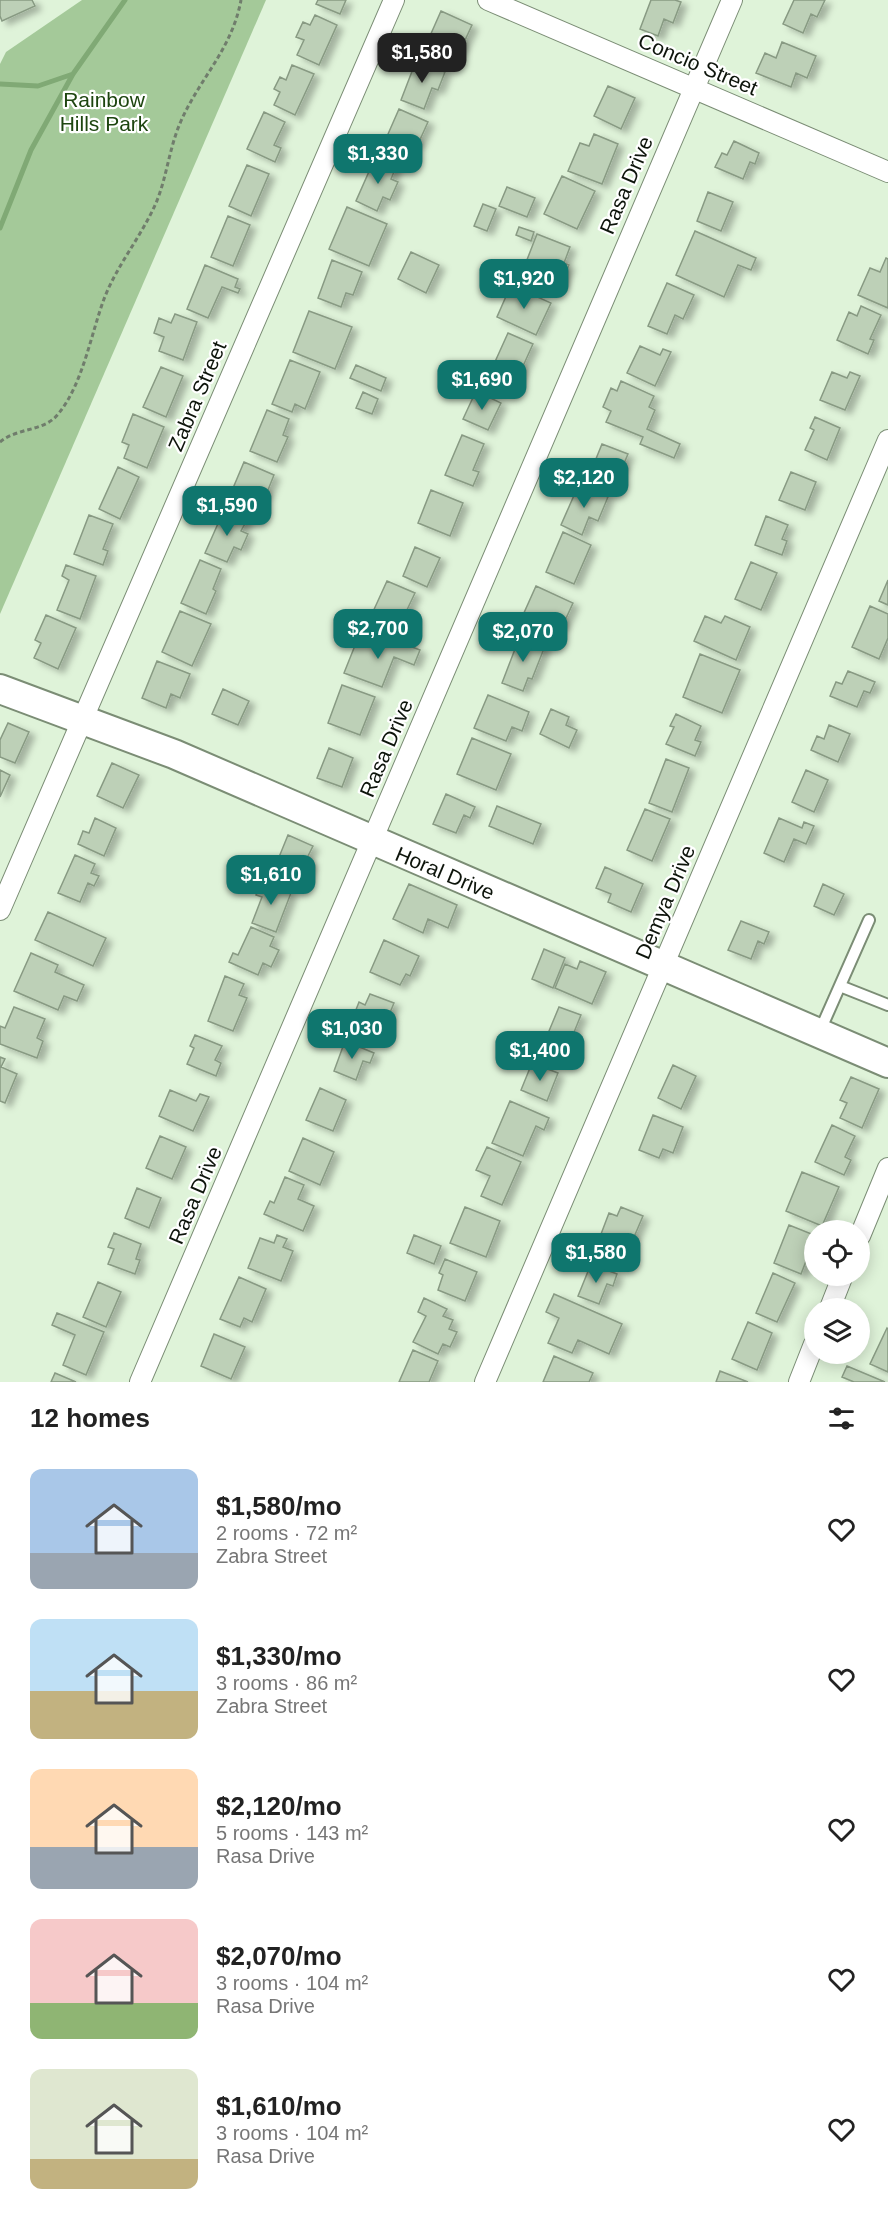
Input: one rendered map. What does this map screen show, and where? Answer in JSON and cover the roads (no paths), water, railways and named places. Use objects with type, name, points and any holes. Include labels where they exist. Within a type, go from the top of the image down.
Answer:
[{"type":"street","name":"Zabra Street","points":[[0,910],[394,0]]},
{"type":"street","name":"Concio Street","points":[[488,0],[888,172]]},
{"type":"street","name":"Rasa Drive","points":[[140,1382],[732,0]]},
{"type":"street","name":"Demya Drive","points":[[485,1382],[888,440]]},
{"type":"street","name":"Horal Drive","points":[[0,689],[83,718],[174,754],[888,1063]]},
{"type":"street","points":[[867,1220],[888,1168]]},
{"type":"street","points":[[799,1382],[806,1364]]},
{"type":"lane","points":[[819,1034],[869,920]]},
{"type":"lane","points":[[840,986],[888,1005]]},
{"type":"waterway","points":[[0,84],[38,86],[73,74],[125,0]]},
{"type":"waterway","points":[[0,228],[31,150],[73,74]]},
{"type":"park label","name":"Rainbow Hills Park","points":[[104,111]]}]
